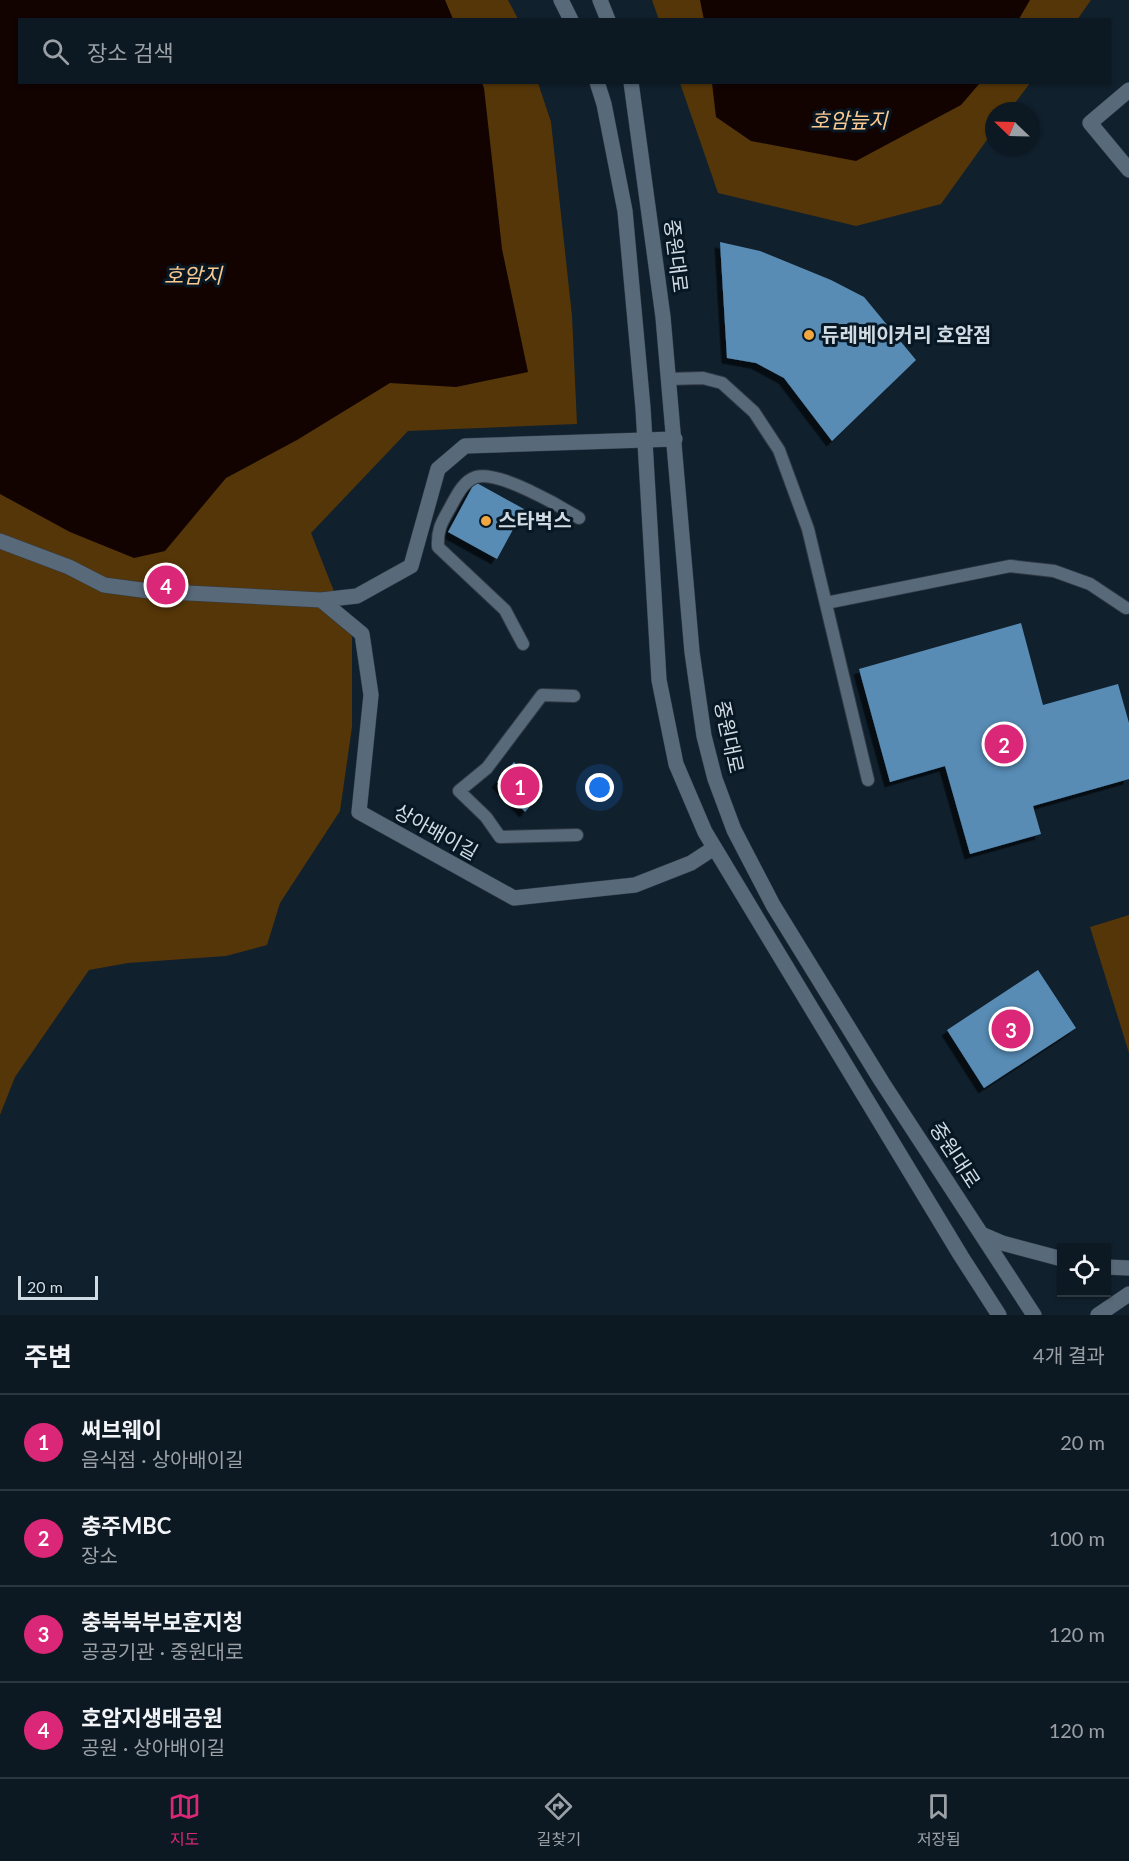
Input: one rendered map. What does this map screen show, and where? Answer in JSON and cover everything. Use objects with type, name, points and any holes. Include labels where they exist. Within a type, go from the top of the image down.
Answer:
[{"type":"main road","points":[[561,0],[570,18]]},
{"type":"main road","points":[[600,0],[607,18]]},
{"type":"main road","points":[[598,84],[604,104],[625,211],[645,441],[660,680],[676,764],[714,848],[999,1315]]},
{"type":"main road","name":"중원대로","points":[[631,84],[658,282],[675,439],[692,652],[704,736],[715,779],[734,830],[779,914],[882,1082],[1034,1315]]},
{"type":"main road","points":[[1129,90],[1090,123],[1129,170]]},
{"type":"main road","points":[[0,541],[69,567],[104,585],[149,591],[321,600],[357,596],[411,566],[438,469],[465,446],[675,439]]},
{"type":"main road","name":"상아배이길","points":[[321,600],[362,634],[371,695],[359,812],[514,898],[635,885],[691,863],[714,848]]},
{"type":"main road","points":[[981,1234],[1002,1243],[1057,1258]]},
{"type":"main road","points":[[1111,1267],[1129,1268]]},
{"type":"main road","points":[[1098,1315],[1129,1294]]},
{"type":"lane","points":[[668,379],[703,378],[722,383],[754,412],[779,450],[808,528],[868,780]]},
{"type":"lane","points":[[523,644],[506,610],[438,547],[437,533],[466,482],[478,476],[492,476],[548,499],[579,518]]},
{"type":"lane","points":[[826,603],[1010,566],[1054,571],[1090,584],[1126,608]]},
{"type":"lane","points":[[574,696],[542,695],[487,768],[459,791],[486,817],[500,837],[577,835]]},
{"type":"shaded area","points":[[0,0],[508,0],[517,18],[18,18],[18,84],[538,84],[551,122],[572,316],[577,424],[408,431],[311,533],[352,637],[352,727],[340,811],[280,903],[267,945],[226,956],[128,963],[89,970],[15,1077],[0,1115]]},
{"type":"shaded area","points":[[652,0],[1091,0],[1078,18],[658,18]]},
{"type":"shaded area","points":[[680,84],[1029,84],[1016,102],[985,102],[985,143],[941,204],[856,226],[718,193]]},
{"type":"shaded area","points":[[1129,915],[1129,1053],[1090,927]]},
{"type":"water","name":"호암지","points":[[0,0],[445,0],[453,18],[18,18],[18,84],[482,84],[502,249],[528,372],[456,387],[390,383],[297,440],[226,478],[165,551],[134,558],[70,532],[0,494]]},
{"type":"water","points":[[700,0],[1030,0],[1020,18],[704,18]]},
{"type":"water","name":"호암늪지","points":[[712,84],[979,84],[961,105],[856,161],[751,141],[716,117]]},
{"type":"building","points":[[720,242],[760,251],[831,280],[864,297],[916,360],[832,441],[784,378],[756,363],[727,358]]},
{"type":"building","name":"스타벅스","points":[[475,482],[524,509],[497,559],[448,532]]},
{"type":"building","points":[[1021,623],[1043,705],[1118,684],[1129,723],[1129,779],[1033,806],[1041,834],[970,854],[945,766],[890,782],[859,669]]},
{"type":"building","points":[[514,762],[543,791],[525,812],[497,782]]},
{"type":"building","points":[[1038,970],[1076,1028],[984,1088],[947,1030]]},
{"type":"place","name":"듀레베이커리 호암점","points":[[809,335]]},
{"type":"place","name":"스타벅스","points":[[486,521]]},
{"type":"place","name":"호암지생태공원","points":[[166,585]]},
{"type":"place","name":"충주MBC","points":[[1004,744]]},
{"type":"place","name":"써브웨이","points":[[520,786]]},
{"type":"place","name":"충북북부보훈지청","points":[[1011,1029]]}]
